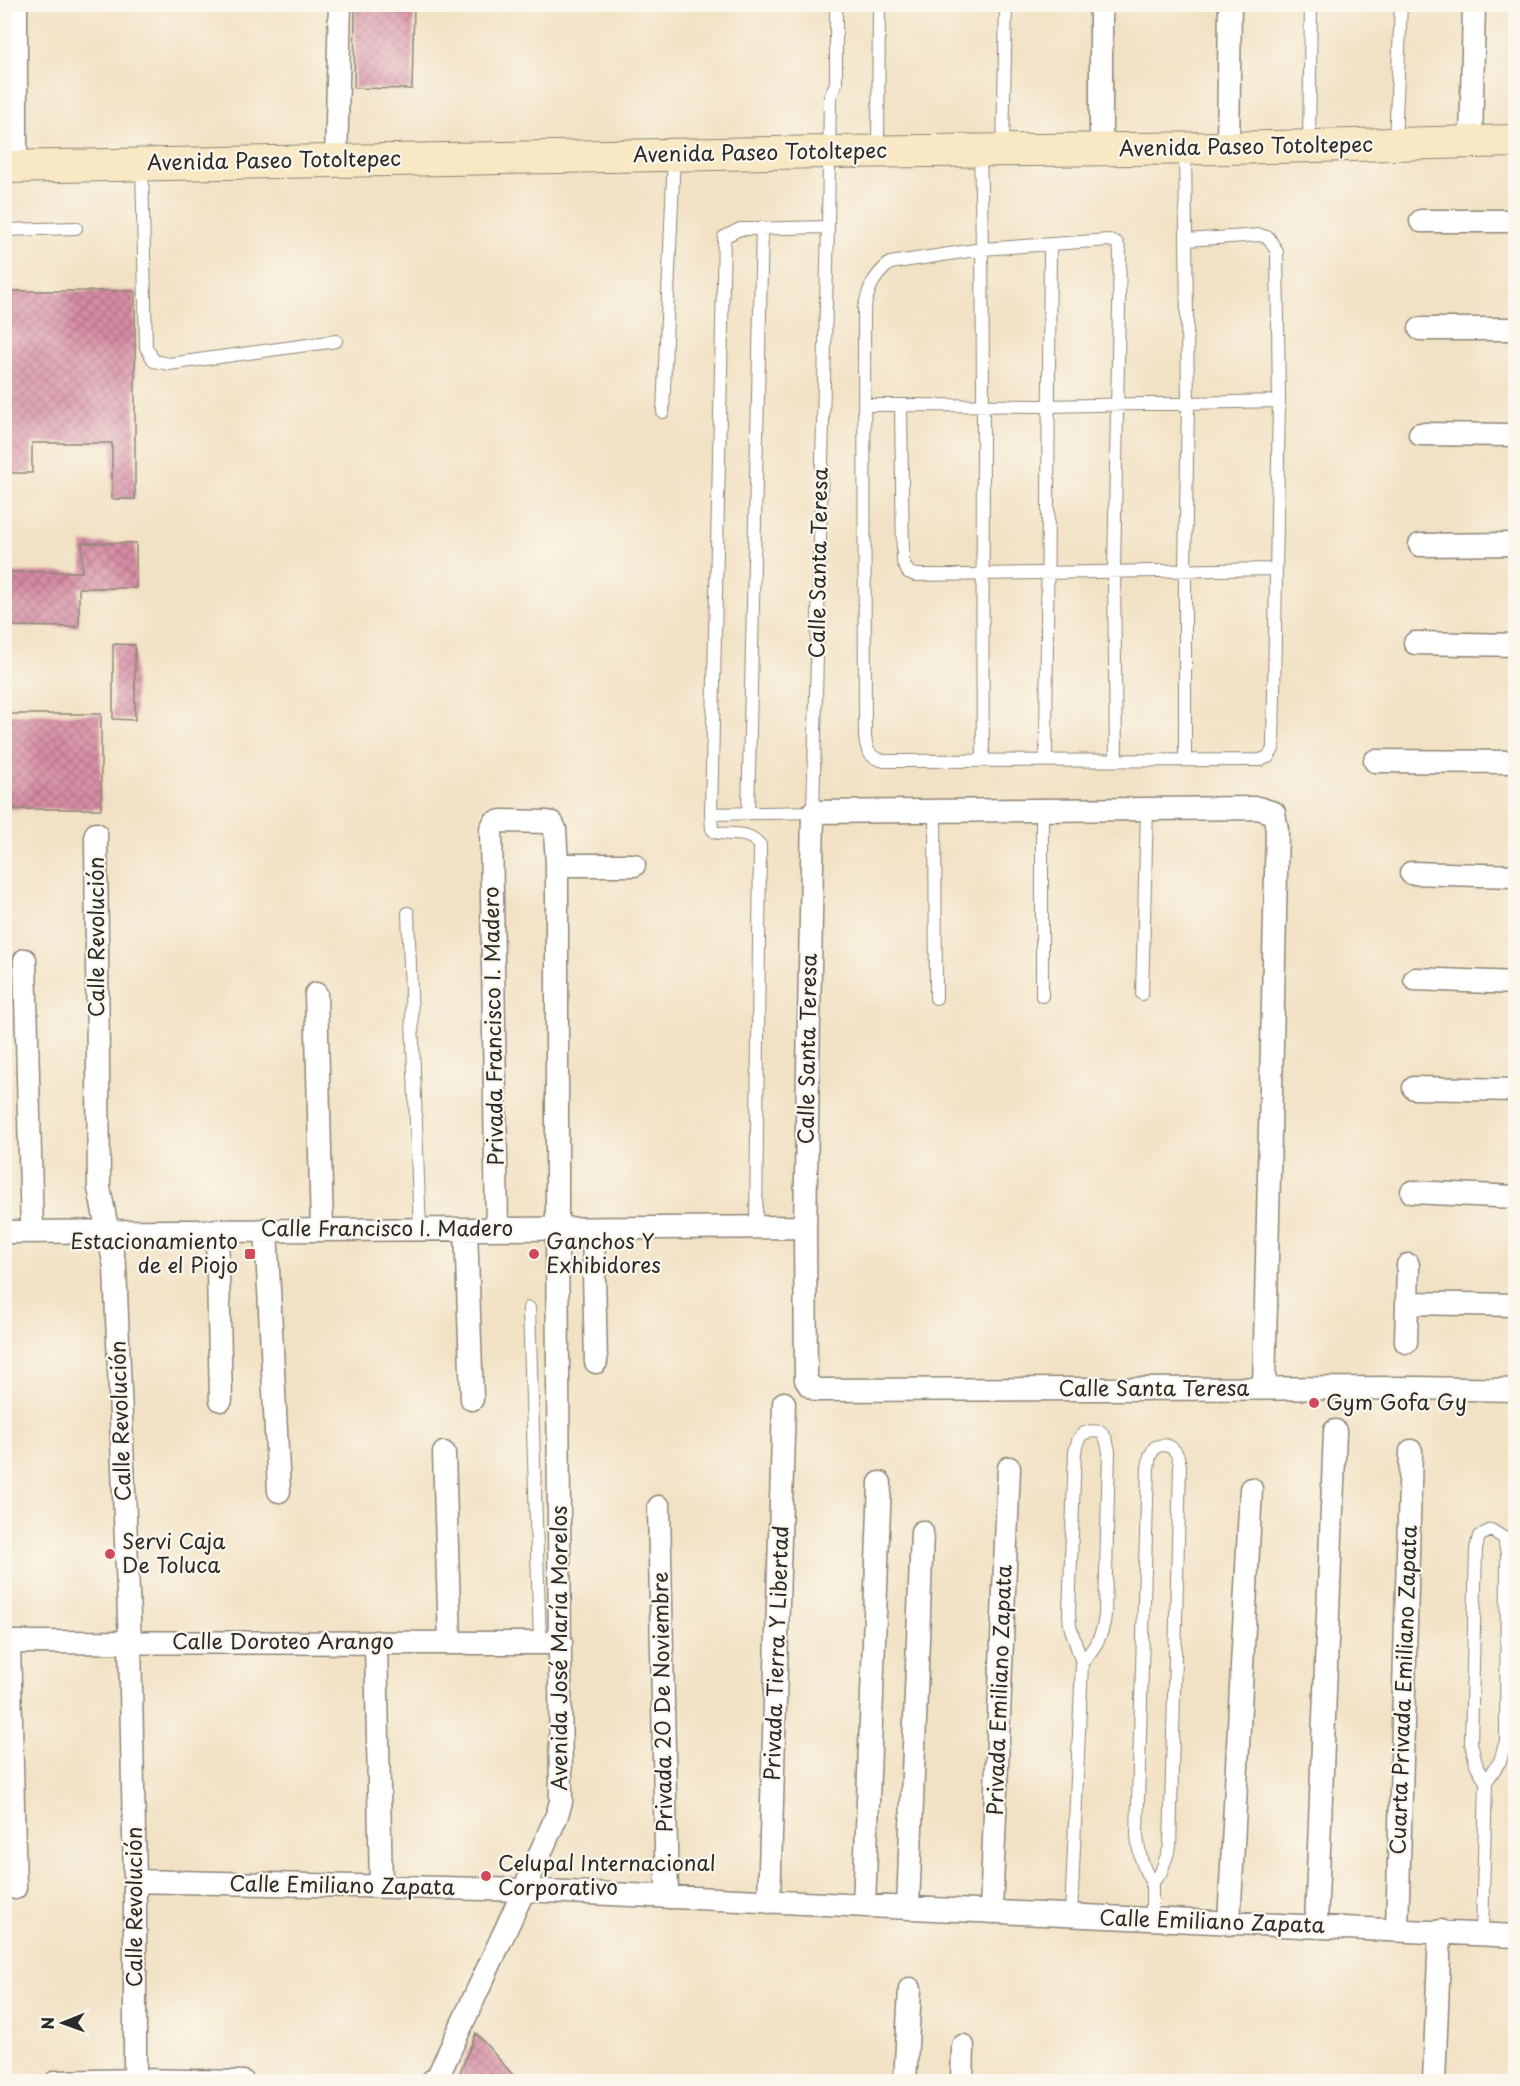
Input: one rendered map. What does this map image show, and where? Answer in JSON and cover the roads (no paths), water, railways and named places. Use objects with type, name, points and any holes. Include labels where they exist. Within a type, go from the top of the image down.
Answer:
[{"type":"main road","name":"Avenida Paseo Totoltepec","points":[[10,167],[336,159],[1101,150],[1515,141]]},
{"type":"street","points":[[10,167],[16,4]]},
{"type":"street","points":[[336,159],[340,4]]},
{"type":"street","points":[[1101,4],[1101,150]]},
{"type":"street","points":[[1228,148],[1230,4]]},
{"type":"street","points":[[1471,141],[1474,4]]},
{"type":"street","points":[[1421,221],[1515,221]]},
{"type":"street","points":[[1420,329],[1515,329]]},
{"type":"street","points":[[1420,434],[1515,435]]},
{"type":"street","points":[[1420,545],[1515,544]]},
{"type":"street","points":[[1415,643],[1515,645]]},
{"type":"street","points":[[1375,761],[1515,762]]},
{"type":"street","points":[[813,812],[1258,808],[1274,813],[1277,830],[1264,1388]]},
{"type":"street","name":"Calle Santa Teresa","points":[[813,812],[805,1227],[806,1380],[810,1386],[817,1390],[1264,1388],[1515,1390]]},
{"type":"street","name":"Avenida José María Morelos","points":[[434,2079],[524,1890],[558,1815],[561,1802],[550,1643],[557,1229],[557,865],[555,829],[552,823],[501,821],[494,823]]},
{"type":"street","name":"Privada Francisco I. Madero","points":[[494,823],[491,829],[497,1229]]},
{"type":"street","name":"Calle Revolución","points":[[96,834],[99,1188],[115,1267],[130,1642],[135,1881],[135,2081]]},
{"type":"street","points":[[557,865],[634,865]]},
{"type":"street","points":[[1411,873],[1515,876]]},
{"type":"street","points":[[25,960],[32,1232]]},
{"type":"street","points":[[1415,979],[1515,983]]},
{"type":"street","points":[[316,994],[322,1230]]},
{"type":"street","points":[[1414,1088],[1515,1090]]},
{"type":"street","points":[[1412,1192],[1515,1197]]},
{"type":"street","name":"Calle Francisco I. Madero","points":[[4,1232],[805,1227]]},
{"type":"street","points":[[266,1229],[279,1491]]},
{"type":"street","points":[[592,1229],[596,1362]]},
{"type":"street","points":[[217,1230],[221,1400]]},
{"type":"street","points":[[466,1230],[472,1399]]},
{"type":"street","points":[[1406,1341],[1408,1265]]},
{"type":"street","points":[[1408,1303],[1515,1305]]},
{"type":"street","name":"Privada Tierra Y Libertad","points":[[769,1902],[784,1403]]},
{"type":"street","points":[[1316,1926],[1335,1431]]},
{"type":"street","name":"Cuarta Privada Emiliano Zapata","points":[[1397,1929],[1411,1451]]},
{"type":"street","points":[[444,1454],[450,1642]]},
{"type":"street","name":"Privada Emiliano Zapata","points":[[990,1911],[1009,1468]]},
{"type":"street","points":[[864,1906],[880,1483]]},
{"type":"street","points":[[1229,1924],[1251,1488]]},
{"type":"street","name":"Privada 20 De Noviembre","points":[[658,1507],[667,1897]]},
{"type":"street","points":[[908,1908],[922,1532]]},
{"type":"street","points":[[7,1642],[15,1888]]},
{"type":"street","name":"Calle Doroteo Arango","points":[[7,1642],[550,1643]]},
{"type":"street","points":[[376,1642],[381,1887]]},
{"type":"street","name":"Calle Emiliano Zapata","points":[[135,1881],[524,1890],[1515,1936]]},
{"type":"street","points":[[1434,2082],[1440,1931]]},
{"type":"street","points":[[905,2082],[910,1989]]},
{"type":"street","points":[[962,2082],[963,2046]]},
{"type":"street","points":[[56,2082],[243,2082]]},
{"type":"lane","name":"Calle Santa Teresa","points":[[813,812],[830,96],[836,83],[836,4]]},
{"type":"lane","points":[[878,152],[879,4]]},
{"type":"lane","points":[[983,759],[982,249],[1006,4]]},
{"type":"lane","points":[[1309,146],[1311,4]]},
{"type":"lane","points":[[1395,143],[1401,4]]},
{"type":"lane","points":[[1185,148],[1188,404],[1185,759]]},
{"type":"lane","points":[[663,412],[674,154]]},
{"type":"lane","points":[[142,164],[146,347],[154,361],[169,364],[336,341]]},
{"type":"lane","points":[[756,1228],[760,845],[746,834],[715,832],[712,829],[711,814],[724,237],[740,229],[828,227]]},
{"type":"lane","points":[[4,230],[76,228]]},
{"type":"lane","points":[[748,813],[762,228]]},
{"type":"lane","points":[[1116,759],[1114,572],[1120,252],[1117,243],[1109,240],[982,249],[890,263],[878,273],[868,289],[864,309],[865,737],[867,751],[872,758],[884,760],[1260,760],[1268,757],[1274,749],[1279,401],[1277,252],[1269,238],[1260,236],[1186,240]]},
{"type":"lane","points":[[1046,759],[1050,244]]},
{"type":"lane","points":[[864,405],[1117,406],[1279,401]]},
{"type":"lane","points":[[902,405],[903,562],[908,572],[915,575],[981,575],[1276,569]]},
{"type":"lane","points":[[1142,994],[1147,809]]},
{"type":"lane","points":[[935,811],[936,998]]},
{"type":"lane","points":[[1042,811],[1042,996]]},
{"type":"lane","points":[[711,814],[813,812]]},
{"type":"lane","points":[[408,913],[420,1230]]},
{"type":"lane","points":[[529,1308],[550,1643]]},
{"type":"lane","points":[[1071,1916],[1082,1663],[1070,1626],[1069,1614],[1075,1452],[1077,1441],[1082,1434],[1091,1431],[1101,1432],[1106,1439],[1108,1451],[1105,1615],[1103,1631],[1097,1644],[1082,1663]]},
{"type":"lane","points":[[1152,1883],[1161,1872],[1170,1847],[1180,1466],[1178,1454],[1172,1447],[1163,1444],[1155,1447],[1150,1456],[1148,1468],[1137,1835],[1138,1853],[1152,1883],[1152,1918]]},
{"type":"lane","points":[[1482,1933],[1485,1782],[1476,1764],[1471,1743],[1476,1549],[1479,1536],[1491,1530],[1504,1538],[1507,1554],[1506,1741],[1500,1761],[1485,1782]]},
{"type":"place","name":"Estacionamiento de el Piojo","points":[[250,1254]]},
{"type":"place","name":"Ganchos Y Exhibidores","points":[[534,1254]]},
{"type":"place","name":"Gym Gofa Gy","points":[[1314,1403]]},
{"type":"place","name":"Servi Caja De Toluca","points":[[110,1554]]},
{"type":"place","name":"Celupal Internacional Corporativo","points":[[486,1876]]}]
